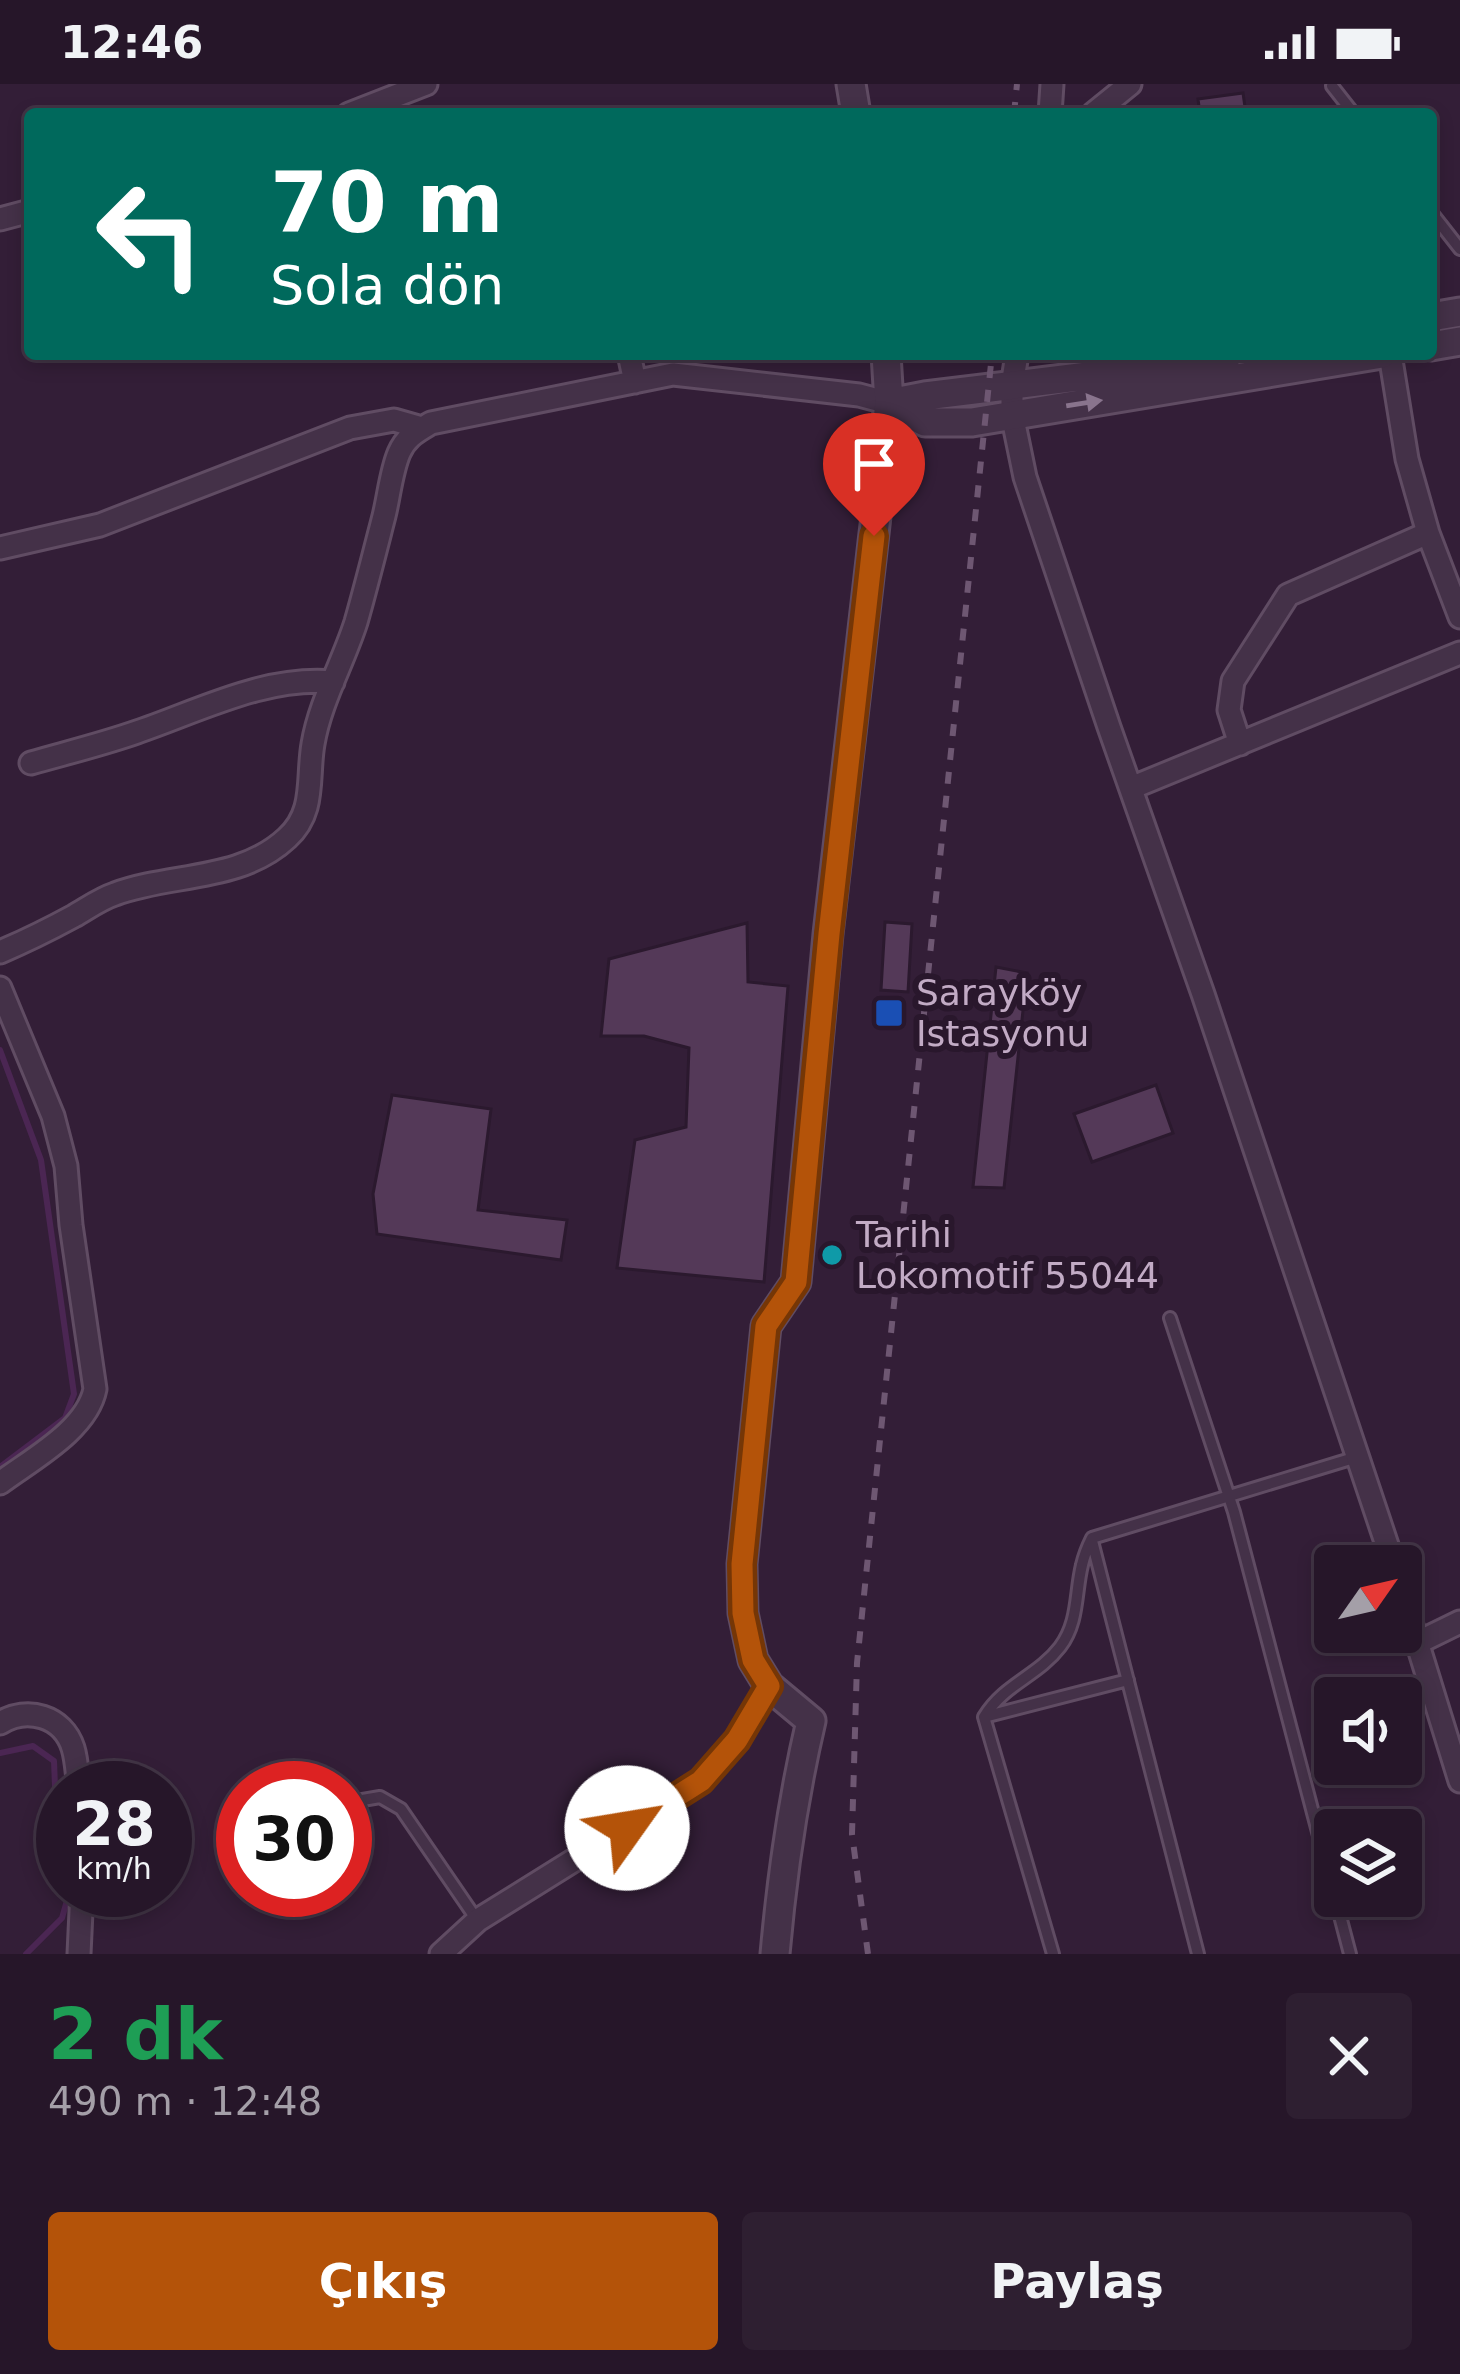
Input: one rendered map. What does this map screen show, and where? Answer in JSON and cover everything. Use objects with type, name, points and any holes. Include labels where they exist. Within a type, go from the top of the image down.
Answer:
[{"type":"street","points":[[364,108],[426,84]]},
{"type":"street","points":[[1100,108],[1130,84]]},
{"type":"street","points":[[630,360],[634,382]]},
{"type":"street","points":[[775,1954],[782,1880],[811,1721],[769,1686],[753,1660],[743,1613],[742,1564],[766,1326],[796,1282],[831,910],[889,403],[886,360]]},
{"type":"street","points":[[1016,360],[1012,400],[1025,477],[1387,1545]]},
{"type":"street","points":[[1012,400],[1197,360]]},
{"type":"street","points":[[0,952],[110,896],[248,863],[269,853],[296,830],[311,785],[312,744],[355,626],[397,457],[408,437],[431,423],[674,374],[859,395],[889,403],[942,393],[1012,400],[1337,360]]},
{"type":"street","points":[[1387,360],[1407,459],[1428,533],[1460,617]]},
{"type":"street","points":[[0,548],[100,526],[350,428],[394,419],[422,428]]},
{"type":"street","points":[[1240,744],[1229,710],[1233,681],[1288,595],[1428,533]]},
{"type":"street","points":[[1131,788],[1460,653]]},
{"type":"street","points":[[31,763],[133,734],[279,683],[333,682]]},
{"type":"street","points":[[0,988],[53,1116],[66,1166],[95,1389],[91,1407],[77,1425],[0,1483]]},
{"type":"street","points":[[1422,1640],[1460,1622]]},
{"type":"street","points":[[1420,1653],[1460,1781]]},
{"type":"street","points":[[441,1954],[478,1920],[701,1781],[737,1740],[769,1686]]},
{"type":"street","points":[[0,1723],[19,1714],[41,1716],[60,1726],[76,1761]]},
{"type":"street","points":[[79,1954],[81,1917]]},
{"type":"lane","points":[[1437,220],[1460,249]]},
{"type":"lane","points":[[1170,1318],[1228,1496],[1350,1954]]},
{"type":"lane","points":[[1092,1538],[1357,1457]]},
{"type":"lane","points":[[1092,1538],[1198,1954]]},
{"type":"lane","points":[[1053,1954],[984,1718],[996,1698],[1061,1646],[1077,1611],[1082,1563],[1092,1538]]},
{"type":"lane","points":[[984,1718],[1128,1679]]},
{"type":"lane","points":[[372,1798],[395,1803],[478,1920]]},
{"type":"building","points":[[1243,93],[1245,108],[1199,108],[1198,99]]},
{"type":"building","points":[[885,922],[912,924],[908,992],[881,990]]},
{"type":"building","points":[[747,923],[748,982],[788,986],[764,1282],[617,1268],[635,1140],[686,1127],[689,1048],[644,1036],[601,1036],[609,959]]},
{"type":"building","points":[[996,967],[1027,973],[1004,1188],[973,1187]]},
{"type":"building","points":[[1156,1085],[1173,1133],[1092,1162],[1074,1114]]},
{"type":"building","points":[[392,1095],[491,1109],[478,1210],[567,1220],[561,1260],[377,1234],[373,1194]]},
{"type":"waterway","points":[[0,1050],[41,1160],[74,1394],[65,1418],[0,1467]]},
{"type":"waterway","points":[[0,1753],[33,1746],[54,1761]]},
{"type":"waterway","points":[[26,1954],[62,1917]]},
{"type":"railway","points":[[1015,108],[1017,84]]},
{"type":"railway","points":[[868,1954],[852,1834],[857,1663],[991,360]]},
{"type":"place","name":"Sarayköy Istasyonu","points":[[889,1013]]},
{"type":"place","name":"Tarihi Lokomotif 55044","points":[[832,1255]]},
{"type":"route","points":[[627,1828],[701,1781],[737,1740],[769,1686],[753,1660],[743,1613],[742,1564],[766,1326],[796,1282],[874,536]]}]
